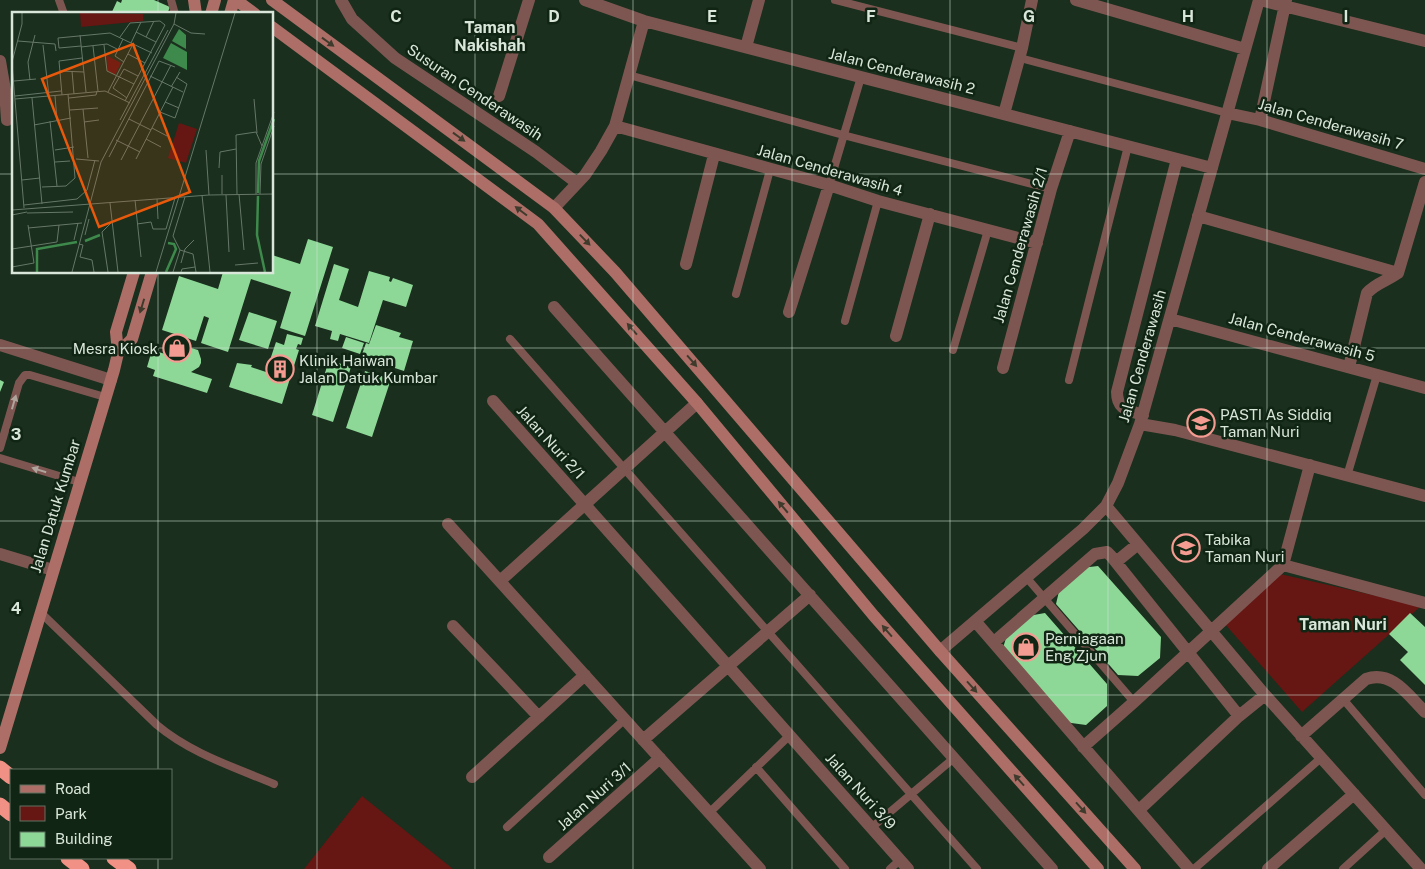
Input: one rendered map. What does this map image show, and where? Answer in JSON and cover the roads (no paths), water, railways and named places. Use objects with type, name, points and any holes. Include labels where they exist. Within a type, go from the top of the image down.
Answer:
[{"type":"highway","points":[[0,768],[10,776]]},
{"type":"highway","points":[[0,805],[10,813]]},
{"type":"highway","points":[[69,859],[82,869]]},
{"type":"highway","points":[[115,859],[129,869]]},
{"type":"main road","points":[[231,12],[235,0],[252,12]]},
{"type":"main road","points":[[272,0],[554,208],[615,272],[940,651],[1135,869]]},
{"type":"main road","points":[[282,0],[288,13]]},
{"type":"main road","points":[[274,29],[538,224],[697,403],[874,616],[1098,869]]},
{"type":"main road","name":"Jalan Datuk Kumbar","points":[[0,748],[3,728],[118,353],[116,332],[133,274]]},
{"type":"main road","points":[[118,353],[132,339],[151,274]]},
{"type":"street","name":"Susuran Cenderawasih","points":[[341,0],[352,19],[395,58],[536,152],[578,183]]},
{"type":"street","points":[[499,96],[529,0]]},
{"type":"street","name":"Jalan Cenderawasih 2","points":[[585,0],[644,21],[1212,168]]},
{"type":"street","points":[[746,47],[759,0]]},
{"type":"street","points":[[1004,114],[1021,53],[1032,0]]},
{"type":"street","points":[[1076,0],[1245,49]]},
{"type":"street","points":[[1259,0],[1286,3],[1425,41]]},
{"type":"street","name":"Jalan Cenderawasih","points":[[940,651],[1083,529],[1106,506],[1118,483],[1142,419],[1259,0]]},
{"type":"street","points":[[1260,120],[1286,3]]},
{"type":"street","points":[[554,208],[578,183],[601,151],[615,126],[644,21]]},
{"type":"street","points":[[0,61],[5,90],[7,120]]},
{"type":"street","name":"Jalan Cenderawasih 7","points":[[1227,113],[1260,120],[1425,169]]},
{"type":"street","name":"Jalan Cenderawasih 4","points":[[615,126],[1037,243]]},
{"type":"street","name":"Jalan Cenderawasih 2/1","points":[[1003,368],[1052,189],[1070,131]]},
{"type":"street","points":[[686,264],[714,155]]},
{"type":"street","points":[[1177,158],[1117,392],[1117,400],[1122,407],[1142,419],[1175,430],[1425,496]]},
{"type":"street","points":[[1349,367],[1367,293],[1375,285],[1389,280],[1398,273],[1425,182]]},
{"type":"street","points":[[790,312],[829,185]]},
{"type":"street","points":[[896,336],[930,214]]},
{"type":"street","points":[[1198,216],[1398,273]]},
{"type":"street","points":[[554,307],[1052,869]]},
{"type":"street","name":"Jalan Cenderawasih 5","points":[[1170,319],[1425,388]]},
{"type":"street","points":[[0,345],[110,380]]},
{"type":"street","name":"Jalan Nuri 2/1","points":[[494,401],[728,666]]},
{"type":"street","points":[[500,581],[697,403]]},
{"type":"street","points":[[1083,747],[1284,565],[1310,465]]},
{"type":"street","points":[[1106,506],[1265,695],[1423,869]]},
{"type":"street","points":[[448,524],[760,869]]},
{"type":"street","points":[[1116,562],[1138,544]]},
{"type":"street","points":[[994,642],[1095,554],[1107,552],[1239,716]]},
{"type":"street","points":[[0,554],[53,570]]},
{"type":"street","points":[[1284,565],[1425,603]]},
{"type":"street","points":[[643,740],[810,595]]},
{"type":"street","points":[[975,621],[1189,869]]},
{"type":"street","points":[[453,626],[539,717]]},
{"type":"street","name":"Jalan Nuri 3/9","points":[[728,666],[904,864]]},
{"type":"street","points":[[472,777],[586,675]]},
{"type":"street","points":[[1301,736],[1366,679],[1374,676],[1383,676],[1393,681],[1425,712]]},
{"type":"street","points":[[1139,810],[1239,716],[1265,695]]},
{"type":"street","name":"Jalan Nuri 3/1","points":[[549,857],[660,758]]},
{"type":"street","points":[[1268,869],[1354,794]]},
{"type":"lane","points":[[59,0],[63,12]]},
{"type":"lane","points":[[835,0],[1227,113]]},
{"type":"lane","points":[[629,75],[843,135],[1052,189]]},
{"type":"lane","points":[[829,185],[861,77]]},
{"type":"lane","points":[[1069,380],[1128,146]]},
{"type":"lane","points":[[736,294],[770,170]]},
{"type":"lane","points":[[845,321],[878,200]]},
{"type":"lane","points":[[953,350],[988,230]]},
{"type":"lane","points":[[510,338],[977,869]]},
{"type":"lane","points":[[0,448],[19,383],[24,375],[30,375],[105,398]]},
{"type":"lane","points":[[1347,476],[1377,375]]},
{"type":"lane","points":[[0,458],[79,482]]},
{"type":"lane","points":[[1026,577],[1134,702]]},
{"type":"lane","points":[[40,612],[157,726],[172,738],[188,747],[274,784]]},
{"type":"lane","points":[[1343,699],[1425,795]]},
{"type":"lane","points":[[506,827],[625,719]]},
{"type":"lane","points":[[710,813],[790,736]]},
{"type":"lane","points":[[872,828],[954,758]]},
{"type":"lane","points":[[1194,869],[1321,758]]},
{"type":"lane","points":[[756,767],[845,869]]},
{"type":"lane","points":[[1343,869],[1386,830]]},
{"type":"lane","points":[[890,869],[904,864]]},
{"type":"place","name":"Mesra Kiosk","points":[[177,348]]},
{"type":"place","name":"Klinik Haiwan Jalan Datuk Kumbar","points":[[280,369]]},
{"type":"place","name":"PASTI As Siddiq Taman Nuri","points":[[1201,423]]},
{"type":"place","name":"Tabika Taman Nuri","points":[[1186,548]]},
{"type":"place","name":"Perniagaan Eng Zjun","points":[[1026,647]]},
{"type":"district","name":"Taman Nakishah","points":[[490,36]]},
{"type":"district","name":"Taman Nuri","points":[[1343,624]]}]
